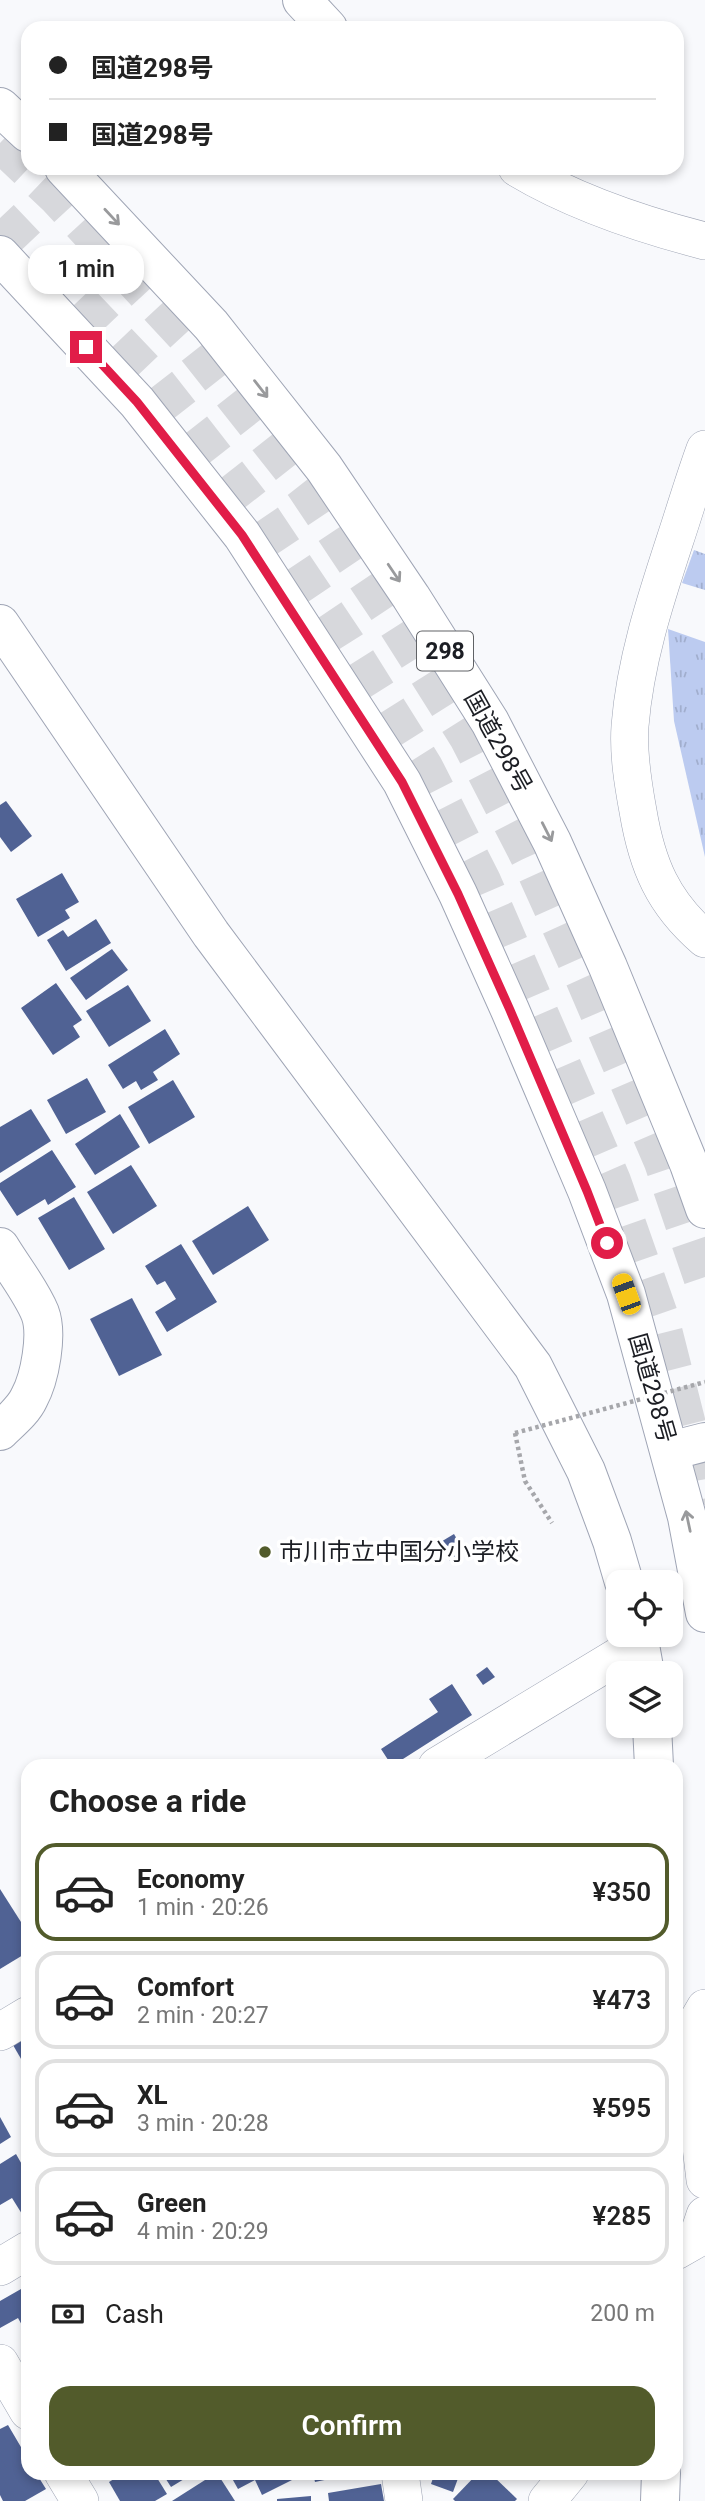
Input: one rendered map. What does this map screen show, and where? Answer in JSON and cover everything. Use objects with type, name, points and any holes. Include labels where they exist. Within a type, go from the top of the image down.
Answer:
[{"type":"main road","points":[[302,0],[322,21]]},
{"type":"main road","points":[[0,107],[21,126]]},
{"type":"main road","name":"国道298号","points":[[71,175],[211,325],[324,468],[411,597],[490,723],[552,842],[608,967],[705,1209]]},
{"type":"main road","name":"国道298号","points":[[0,254],[137,402],[242,535],[402,782],[463,905],[587,1191],[688,1446],[687,1517],[705,1612]]},
{"type":"main road","points":[[0,624],[211,934],[534,1366],[586,1471],[620,1570]]},
{"type":"main road","points":[[0,1247],[40,1313],[44,1335],[30,1398],[0,1430]]},
{"type":"main road","points":[[653,1738],[654,1759]]},
{"type":"main road","points":[[660,2501],[661,2480]]},
{"type":"street","points":[[528,175],[592,204],[705,241]]},
{"type":"street","points":[[705,449],[649,620],[638,668],[630,728],[633,782],[644,845],[659,886],[684,922],[705,939]]},
{"type":"street","points":[[449,1759],[641,1650]]},
{"type":"street","points":[[705,2008],[689,2046],[705,2180]]},
{"type":"street","points":[[0,2032],[21,2019]]},
{"type":"street","points":[[683,2247],[697,2239],[705,2215]]},
{"type":"street","points":[[0,2267],[21,2254]]},
{"type":"street","points":[[0,2363],[21,2399]]},
{"type":"street","points":[[401,2480],[404,2501]]},
{"type":"street","points":[[547,2501],[564,2480]]},
{"type":"path","points":[[552,1523],[525,1481],[514,1433],[705,1381]]},
{"type":"green space","points":[[694,550],[705,554],[705,590],[682,583]]},
{"type":"green space","points":[[668,629],[705,642],[705,857],[674,721]]},
{"type":"building","points":[[6,801],[32,836],[11,852],[0,837],[0,805]]},
{"type":"building","points":[[62,873],[79,902],[65,910],[70,918],[38,937],[16,899]]},
{"type":"building","points":[[96,919],[111,943],[66,971],[47,940],[63,930],[68,937]]},
{"type":"building","points":[[112,949],[128,970],[86,1000],[70,978]]},
{"type":"building","points":[[56,983],[82,1020],[73,1026],[80,1037],[53,1055],[21,1008]]},
{"type":"building","points":[[128,985],[151,1021],[109,1047],[86,1011]]},
{"type":"building","points":[[165,1029],[180,1054],[153,1072],[158,1080],[141,1090],[136,1081],[123,1089],[108,1065]]},
{"type":"building","points":[[87,1078],[106,1112],[66,1134],[47,1100]]},
{"type":"building","points":[[173,1080],[195,1117],[149,1144],[128,1107]]},
{"type":"building","points":[[31,1109],[51,1141],[0,1173],[0,1127]]},
{"type":"building","points":[[120,1114],[140,1147],[95,1175],[75,1144]]},
{"type":"building","points":[[52,1150],[76,1187],[48,1205],[45,1199],[17,1216],[0,1190],[0,1183]]},
{"type":"building","points":[[131,1165],[157,1206],[113,1234],[87,1192]]},
{"type":"building","points":[[74,1197],[105,1249],[69,1270],[38,1218]]},
{"type":"building","points":[[248,1206],[269,1240],[213,1275],[192,1241]]},
{"type":"building","points":[[181,1244],[217,1302],[167,1332],[155,1312],[176,1299],[165,1281],[157,1285],[145,1266]]},
{"type":"building","points":[[132,1298],[162,1355],[119,1376],[90,1319]]},
{"type":"building","points":[[454,1534],[465,1553],[450,1561],[439,1543]]},
{"type":"building","points":[[487,1667],[495,1677],[483,1685],[476,1675]]},
{"type":"building","points":[[452,1684],[472,1715],[403,1759],[387,1759],[381,1749],[438,1712],[429,1699]]},
{"type":"building","points":[[0,1889],[21,1922],[21,1956],[0,1969]]},
{"type":"building","points":[[21,2041],[21,2059],[13,2045]]},
{"type":"building","points":[[0,2117],[11,2137],[0,2144]]},
{"type":"building","points":[[16,2154],[21,2163],[21,2212],[12,2198],[0,2205],[0,2164]]},
{"type":"building","points":[[21,2289],[21,2323],[18,2318],[0,2328],[0,2301]]},
{"type":"building","points":[[8,2425],[21,2447],[21,2480],[40,2480],[46,2489],[25,2501],[3,2501],[0,2495],[0,2429]]},
{"type":"building","points":[[158,2480],[167,2494],[155,2501],[120,2501],[109,2482]]},
{"type":"building","points":[[166,2480],[182,2480],[171,2487]]},
{"type":"building","points":[[205,2480],[222,2480],[235,2501],[172,2501]]},
{"type":"building","points":[[233,2480],[255,2480],[238,2489]]},
{"type":"building","points":[[255,2480],[292,2480],[262,2495]]},
{"type":"building","points":[[432,2480],[457,2480],[453,2492],[431,2484]]},
{"type":"building","points":[[471,2480],[497,2480],[517,2499],[455,2501],[453,2499]]},
{"type":"building","points":[[381,2484],[384,2501],[329,2501],[328,2493]]},
{"type":"building","points":[[311,2496],[311,2501],[277,2501],[277,2499]]},
{"type":"tunnel","points":[[0,143],[21,163]]},
{"type":"tunnel","points":[[34,175],[192,343],[304,485],[468,737],[529,856],[584,978],[663,1162],[705,1285]]},
{"type":"tunnel","points":[[0,218],[156,382],[262,518],[346,643],[424,767],[482,881],[612,1181],[660,1318],[705,1505]]},
{"type":"place","name":"市川市立中国分小学校","points":[[265,1552]]},
{"type":"route","points":[[86,347],[137,402],[242,535],[402,782],[458,894],[510,1010],[607,1243]]}]
